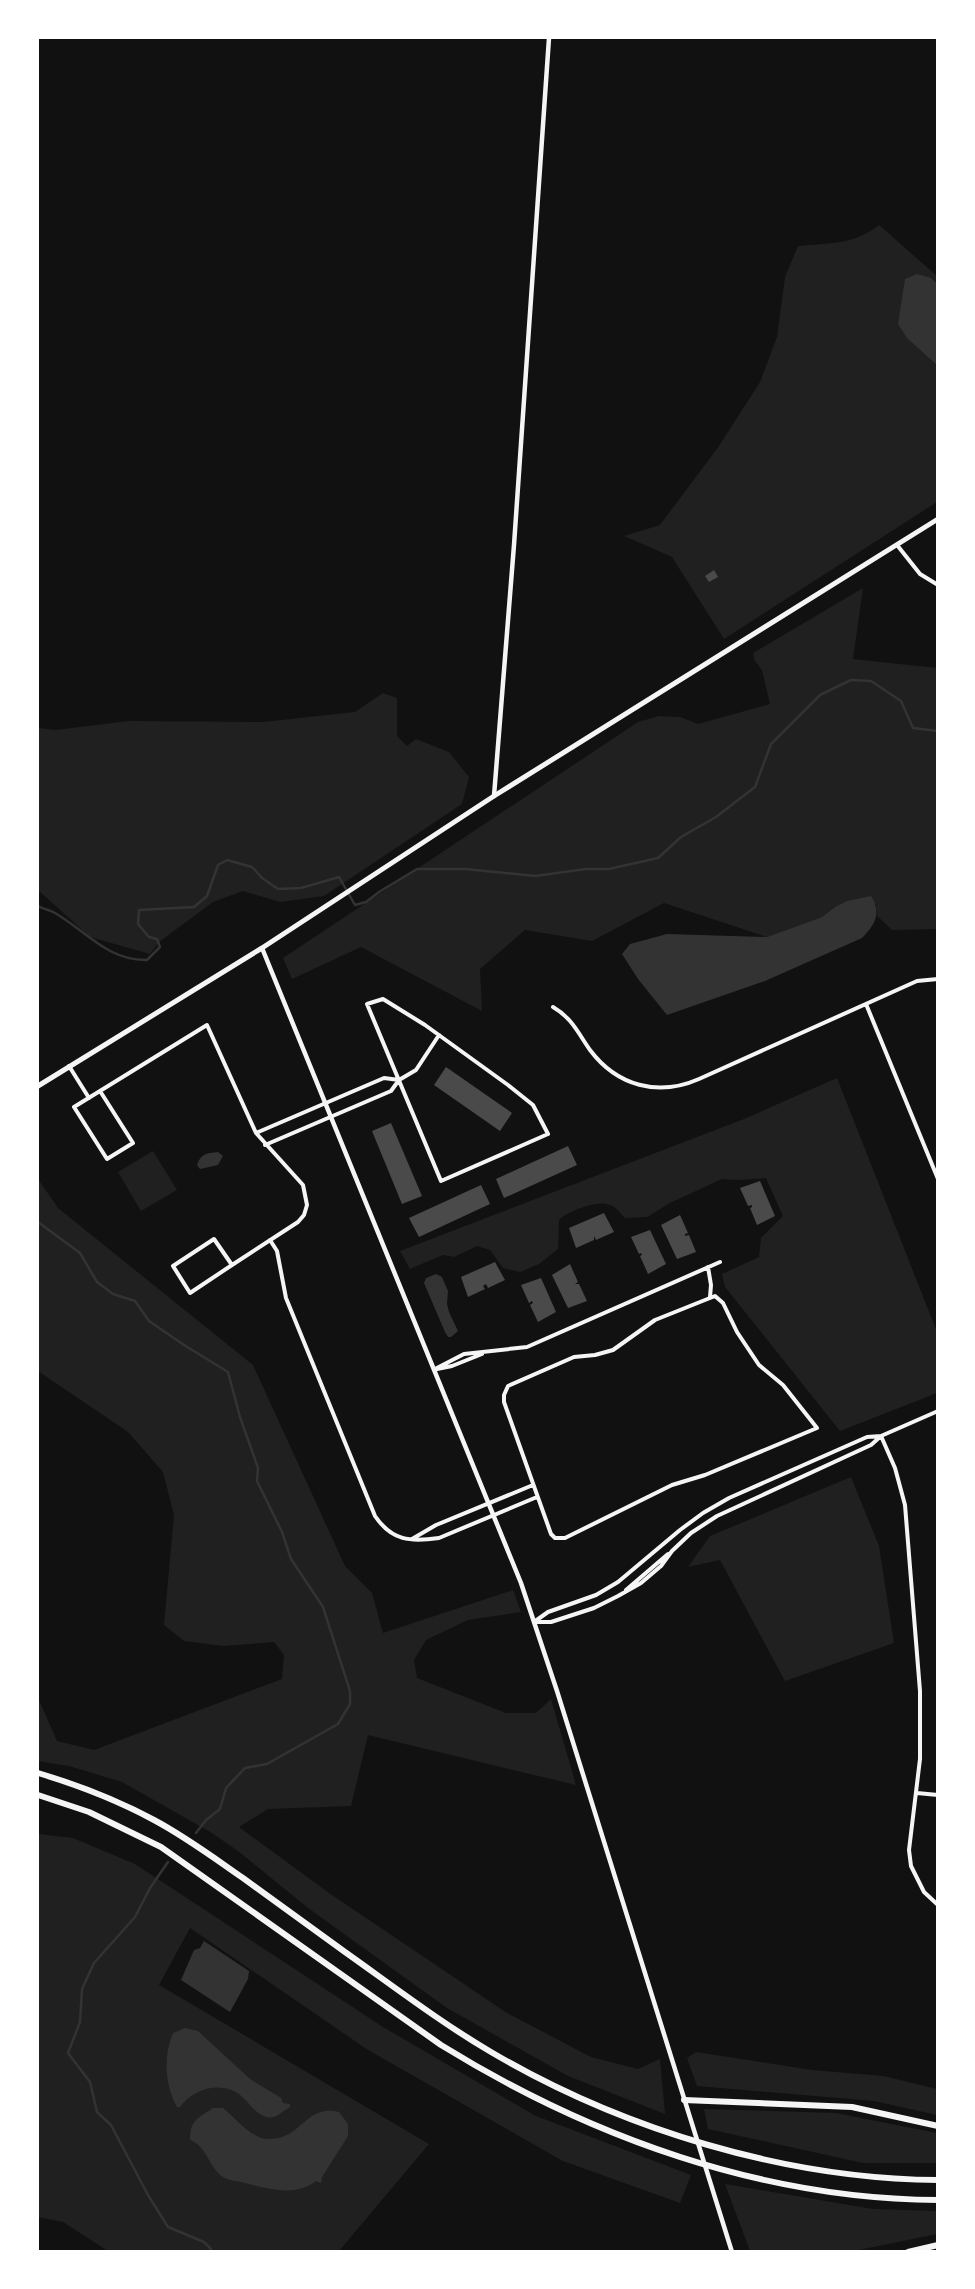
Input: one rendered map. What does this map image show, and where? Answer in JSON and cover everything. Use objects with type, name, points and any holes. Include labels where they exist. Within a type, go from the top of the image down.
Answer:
[{"type":"highway","points":[[38,1774],[88,1789],[122,1804],[187,1839],[439,2019],[493,2053],[563,2090],[607,2109],[670,2132],[725,2148],[804,2167],[843,2173],[938,2180]]},
{"type":"highway","points":[[38,1795],[89,1812],[161,1847],[414,2026],[483,2071],[572,2116],[680,2157],[733,2172],[840,2193],[881,2198],[938,2200]]},
{"type":"highway","points":[[684,2100],[852,2107],[938,2126]]},
{"type":"highway","points":[[908,2252],[938,2245]]},
{"type":"main road","points":[[38,1086],[262,948],[494,796],[938,519]]},
{"type":"street","points":[[494,796],[514,545],[549,38]]},
{"type":"street","points":[[897,545],[920,574],[938,585]]},
{"type":"street","points":[[262,948],[494,1515],[534,1622],[732,2252]]},
{"type":"street","points":[[553,1007],[568,1016],[591,1051],[612,1071],[639,1086],[677,1086],[694,1081],[917,982],[938,979]]},
{"type":"street","points":[[383,999],[439,1035],[508,1084],[533,1105],[548,1134],[441,1180],[367,1004],[383,999]]},
{"type":"street","points":[[866,1004],[938,1179]]},
{"type":"street","points":[[100,1091],[132,1143],[107,1159],[74,1106],[208,1025],[256,1133],[265,1145],[297,1177],[305,1190],[306,1198],[304,1215],[298,1222],[190,1293],[173,1266],[214,1239],[232,1265]]},
{"type":"street","points":[[265,1145],[391,1091],[398,1080],[416,1070],[439,1035]]},
{"type":"street","points":[[69,1066],[88,1098]]},
{"type":"street","points":[[256,1133],[384,1078],[398,1080]]},
{"type":"street","points":[[270,1240],[277,1251],[286,1298],[375,1516],[387,1532],[396,1537],[422,1540],[439,1538],[537,1497]]},
{"type":"street","points":[[434,1369],[464,1354],[527,1347],[720,1262]]},
{"type":"street","points":[[708,1267],[711,1285],[710,1297]]},
{"type":"street","points":[[715,1296],[723,1303],[737,1332],[759,1365],[783,1385],[817,1428],[705,1475],[672,1485],[565,1538],[555,1538],[551,1534],[537,1497],[504,1402],[504,1395],[508,1386],[574,1357],[595,1355],[613,1350],[655,1320],[710,1297],[715,1296]]},
{"type":"street","points":[[434,1369],[452,1366],[484,1353]]},
{"type":"street","points":[[534,1622],[551,1622],[594,1608],[618,1596],[642,1583],[661,1566],[691,1533],[717,1516],[871,1445],[881,1436],[938,1411]]},
{"type":"street","points":[[534,1622],[548,1612],[596,1595],[618,1582],[639,1567],[680,1530],[703,1513],[729,1498],[867,1437],[881,1436]]},
{"type":"street","points":[[881,1436],[895,1468],[905,1505],[920,1691],[917,1793],[909,1850],[911,1866],[924,1892],[938,1906]]},
{"type":"street","points":[[412,1538],[436,1525],[533,1485]]},
{"type":"street","points":[[917,1793],[938,1795]]},
{"type":"shaded area","points":[[879,225],[937,276],[937,502],[724,639],[672,557],[624,536],[660,525],[719,446],[760,382],[777,337],[785,277],[798,246],[851,240],[870,232]]},
{"type":"shaded area","points":[[917,274],[931,278],[937,284],[937,365],[907,338],[898,324],[905,279]]},
{"type":"shaded area","points":[[863,588],[853,659],[937,668],[937,929],[892,930],[877,916],[876,904],[835,907],[822,917],[767,937],[664,903],[592,941],[525,930],[480,969],[482,1011],[361,947],[292,979],[283,958],[638,722],[659,716],[680,717],[698,724],[770,704],[762,670],[755,661],[753,653]]},
{"type":"shaded area","points":[[383,693],[397,698],[397,736],[407,746],[416,739],[449,752],[469,777],[462,804],[324,896],[280,902],[243,891],[213,902],[159,942],[150,954],[90,937],[38,890],[38,728],[55,730],[129,721],[263,722],[355,712]]},
{"type":"shaded area","points":[[871,896],[876,908],[876,918],[862,938],[765,981],[667,1015],[638,979],[622,954],[630,944],[667,934],[767,937],[822,917],[847,901]]},
{"type":"shaded area","points":[[837,1078],[937,1332],[937,1393],[840,1431],[725,1287],[722,1274],[759,1257],[761,1238],[783,1216],[766,1178],[722,1179],[670,1203],[647,1217],[625,1218],[614,1207],[605,1204],[591,1205],[576,1210],[559,1220],[558,1249],[539,1264],[520,1272],[503,1268],[490,1250],[477,1246],[454,1257],[443,1255],[410,1269],[400,1251],[744,1119]]},
{"type":"shaded area","points":[[153,1151],[177,1190],[141,1211],[118,1172]]},
{"type":"shaded area","points":[[218,1152],[223,1156],[218,1165],[200,1169],[197,1165],[202,1156]]},
{"type":"shaded area","points":[[38,1179],[58,1208],[253,1365],[345,1566],[372,1593],[383,1633],[513,1590],[521,1612],[468,1620],[426,1640],[414,1660],[417,1678],[506,1713],[536,1713],[551,1699],[576,1785],[368,1735],[351,1806],[268,1809],[239,1827],[329,1893],[507,2013],[591,2057],[638,2069],[660,2059],[665,2114],[568,2076],[447,2008],[308,1908],[238,1851],[212,1833],[122,1782],[69,1766],[38,1761],[38,1698],[57,1741],[94,1750],[282,1679],[284,1655],[274,1642],[224,1646],[184,1641],[164,1625],[174,1515],[163,1472],[128,1432],[38,1371]]},
{"type":"shaded area","points":[[436,1274],[442,1277],[448,1291],[447,1304],[449,1312],[458,1331],[451,1337],[448,1337],[445,1332],[424,1283],[426,1278]]},
{"type":"shaded area","points":[[851,1477],[879,1546],[894,1643],[785,1681],[720,1560],[688,1567],[710,1536]]},
{"type":"shaded area","points":[[38,1834],[73,1838],[135,1864],[383,2027],[536,2116],[691,2175],[680,2203],[563,2161],[368,2050],[190,1928],[159,1985],[429,2144],[339,2251],[108,2251],[63,2222],[38,2217]]},
{"type":"shaded area","points":[[204,1941],[249,1971],[248,1979],[230,2012],[181,1980],[194,1950],[200,1948]]},
{"type":"shaded area","points":[[185,2028],[198,2031],[250,2079],[281,2098],[283,2103],[290,2104],[290,2107],[269,2118],[255,2110],[239,2094],[232,2090],[215,2088],[199,2092],[185,2101],[180,2107],[177,2107],[168,2080],[168,2051],[173,2033]]},
{"type":"shaded area","points":[[696,2052],[812,2070],[883,2076],[937,2089],[937,2115],[874,2101],[697,2086],[687,2058]]},
{"type":"shaded area","points":[[213,2108],[223,2108],[249,2131],[260,2138],[268,2139],[290,2133],[319,2113],[328,2111],[339,2112],[348,2124],[348,2136],[322,2177],[321,2183],[316,2181],[300,2189],[291,2190],[263,2187],[223,2177],[214,2168],[200,2147],[190,2140],[193,2124]]},
{"type":"shaded area","points":[[704,2109],[836,2113],[937,2133],[937,2163],[863,2163],[708,2129]]},
{"type":"shaded area","points":[[725,2184],[873,2209],[937,2211],[937,2234],[854,2251],[750,2251]]},
{"type":"building","points":[[714,570],[718,577],[709,582],[705,576]]},
{"type":"building","points":[[446,1067],[512,1113],[500,1131],[434,1085]]},
{"type":"building","points":[[391,1123],[422,1196],[402,1204],[372,1131]]},
{"type":"building","points":[[568,1146],[577,1165],[504,1198],[496,1179]]},
{"type":"building","points":[[760,1181],[775,1216],[757,1225],[750,1208],[752,1205],[748,1206],[740,1188]]},
{"type":"building","points":[[481,1185],[490,1204],[419,1237],[409,1218]]},
{"type":"building","points":[[604,1213],[614,1232],[596,1240],[594,1236],[594,1240],[576,1248],[569,1228]]},
{"type":"building","points":[[680,1215],[688,1233],[685,1236],[689,1235],[696,1252],[677,1259],[661,1225]]},
{"type":"building","points":[[650,1230],[666,1264],[648,1274],[640,1256],[642,1255],[641,1253],[639,1254],[631,1237]]},
{"type":"building","points":[[495,1262],[505,1280],[488,1288],[486,1284],[483,1286],[485,1289],[468,1297],[461,1277]]},
{"type":"building","points":[[570,1264],[578,1282],[575,1284],[579,1284],[587,1301],[568,1308],[552,1275]]},
{"type":"building","points":[[541,1278],[556,1312],[538,1322],[530,1305],[533,1303],[532,1301],[529,1303],[521,1285]]},
{"type":"waterway","points":[[38,906],[55,913],[98,944],[121,956],[147,960],[160,947],[157,939],[149,937],[138,924],[139,910],[194,907],[207,896],[218,865],[227,860],[252,867],[262,878],[278,889],[301,888],[339,877],[355,905],[366,902],[417,869],[465,869],[535,876],[586,869],[609,869],[658,858],[681,837],[716,817],[755,787],[771,744],[820,695],[851,680],[871,681],[901,701],[913,728],[938,731]]},
{"type":"waterway","points":[[38,1222],[80,1253],[97,1282],[113,1294],[135,1301],[149,1321],[228,1372],[240,1417],[258,1468],[257,1481],[282,1532],[291,1559],[323,1607],[350,1691],[350,1704],[338,1724],[267,1764],[245,1768],[226,1788],[220,1809],[206,1820],[196,1833]]},
{"type":"waterway","points":[[168,1862],[150,1888],[135,1917],[94,1963],[82,1989],[80,2022],[68,2053],[90,2082],[97,2112],[111,2125],[148,2195],[168,2227],[204,2242],[211,2249],[211,2252]]}]
